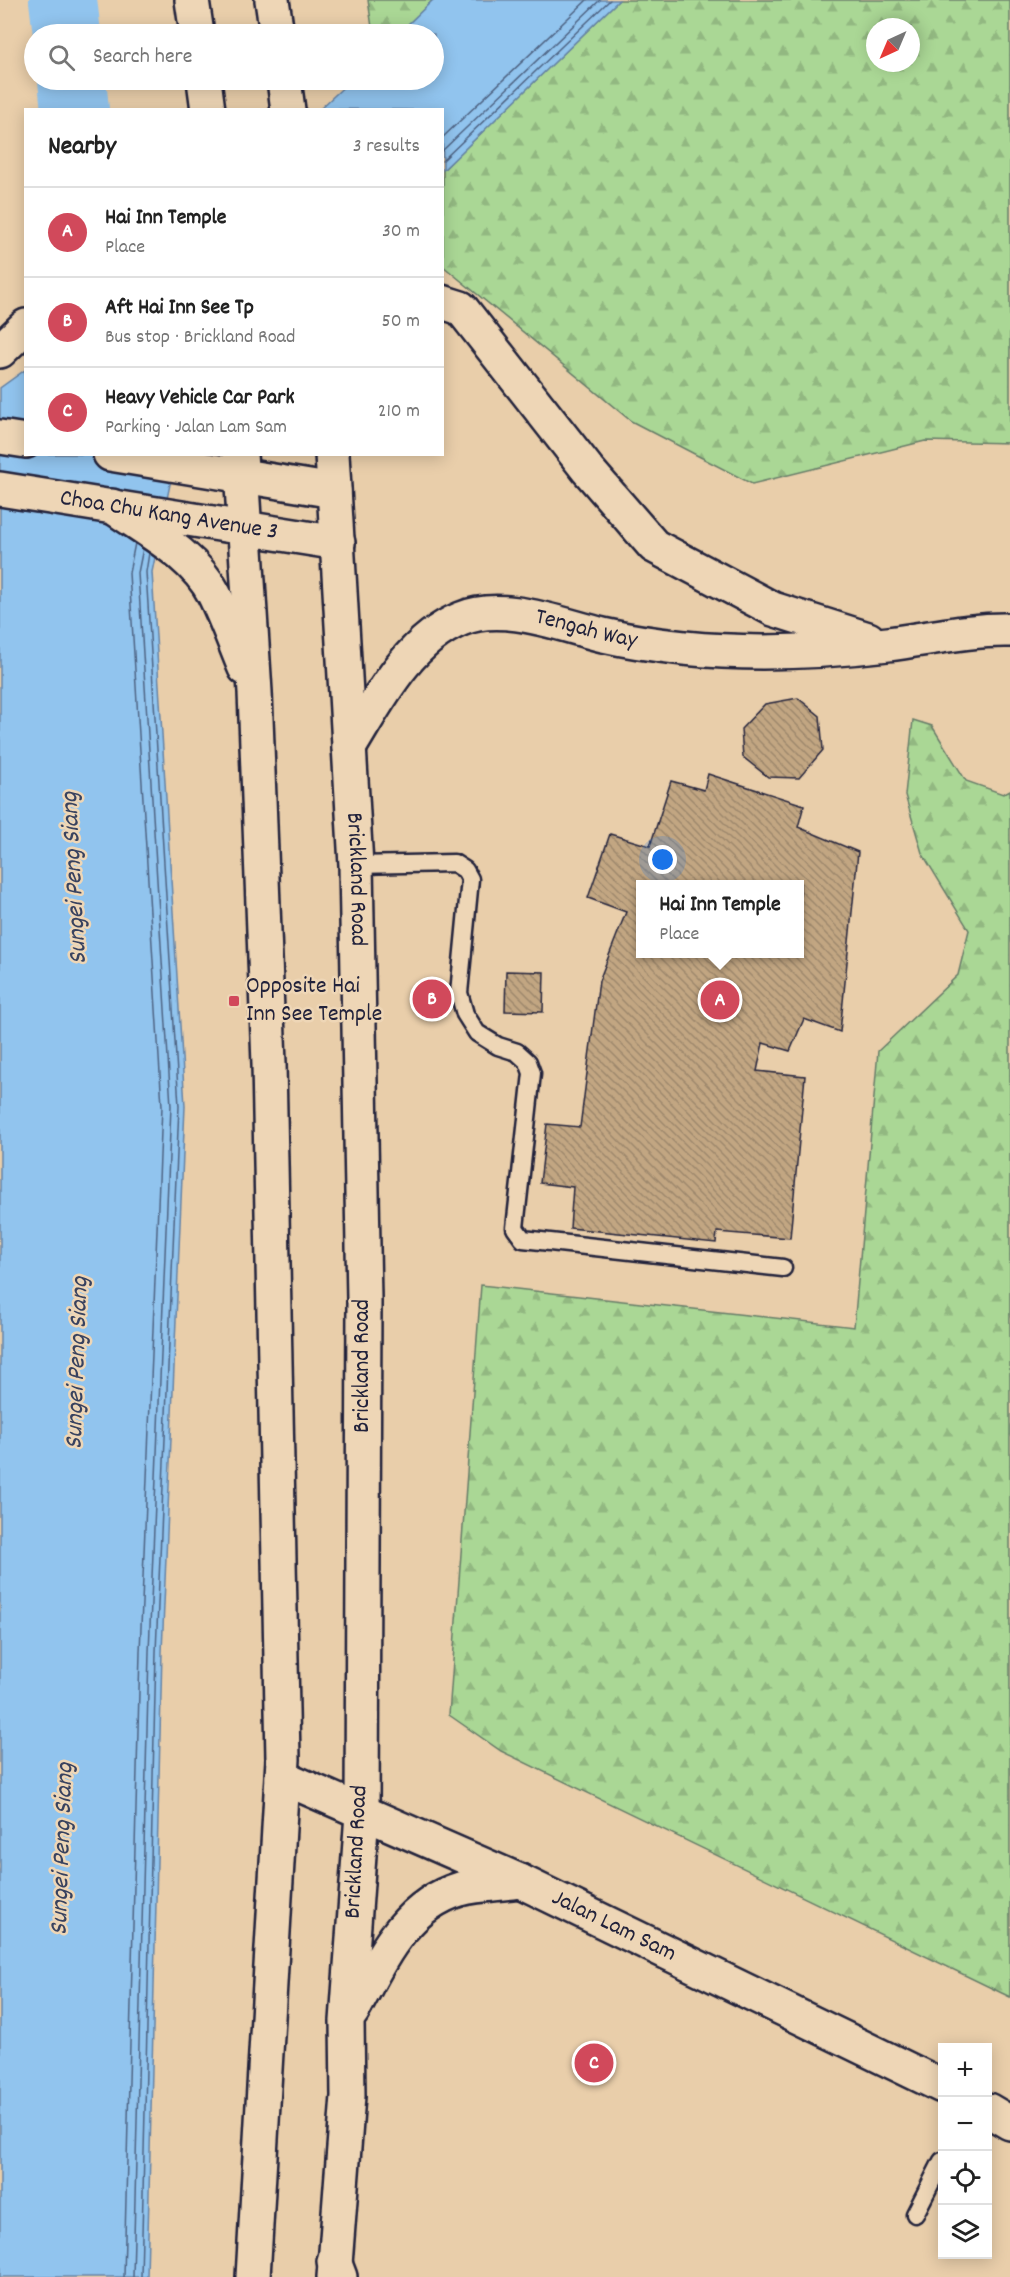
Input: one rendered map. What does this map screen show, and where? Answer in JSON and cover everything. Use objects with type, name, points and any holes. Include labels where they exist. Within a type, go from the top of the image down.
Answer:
[{"type":"main road","points":[[192,0],[196,24]]},
{"type":"main road","points":[[272,0],[276,24]]},
{"type":"main road","name":"Tengah Way","points":[[444,303],[461,308],[588,470],[654,546],[773,609],[884,645]]},
{"type":"main road","points":[[0,351],[24,328]]},
{"type":"main road","points":[[0,437],[24,441]]},
{"type":"main road","points":[[122,456],[183,466],[241,465],[334,491]]},
{"type":"main road","name":"Brickland Road","points":[[332,456],[356,865],[364,1300],[362,1814],[347,2021],[348,2096],[336,2272]]},
{"type":"main road","points":[[241,465],[255,692],[269,1064],[282,1777],[253,2277]]},
{"type":"main road","name":"Choa Chu Kang Avenue 3","points":[[0,489],[112,507],[172,530],[245,528],[338,543]]},
{"type":"main road","points":[[172,530],[214,593],[255,692]]},
{"type":"main road","name":"Tengah Way","points":[[350,748],[391,680],[408,660],[433,636],[461,618],[491,613],[538,617],[605,635],[684,648],[766,653],[884,645],[1010,630]]},
{"type":"main road","name":"Jalan Lam Sam","points":[[282,1777],[362,1814],[520,1881],[938,2084]]},
{"type":"main road","points":[[347,2021],[392,1940],[410,1919],[432,1902],[460,1889],[520,1881]]},
{"type":"main road","points":[[992,2113],[1010,2123]]},
{"type":"lane","points":[[356,865],[454,863],[465,870],[470,879],[459,993],[465,1014],[477,1033],[498,1046],[517,1052],[528,1062],[532,1073],[515,1228],[523,1239],[783,1268]]},
{"type":"lane","points":[[915,2214],[938,2169]]},
{"type":"green space","points":[[368,0],[433,0],[408,24],[372,24]]},
{"type":"green space","points":[[619,0],[1010,0],[1010,443],[925,441],[752,484],[631,421],[444,267],[444,169]]},
{"type":"green space","points":[[913,720],[932,726],[966,781],[1003,794],[1010,790],[1010,1997],[501,1751],[449,1715],[481,1285],[854,1327],[878,1051],[958,975],[969,930],[922,853],[905,795]]},
{"type":"water","points":[[433,0],[619,0],[444,169],[444,108],[321,108],[340,90],[444,90],[444,24],[408,24]]},
{"type":"water","name":"Sungei Peng Siang","points":[[24,371],[24,456],[176,456],[152,572],[185,1106],[162,1652],[147,2277],[0,2277],[0,388]]},
{"type":"building","points":[[798,698],[820,716],[823,750],[799,778],[768,777],[743,757],[741,729],[765,704]]},
{"type":"building","points":[[708,774],[804,805],[798,827],[858,852],[840,1032],[804,1019],[790,1051],[763,1043],[757,1071],[805,1076],[790,1238],[717,1232],[716,1243],[570,1228],[573,1187],[540,1183],[547,1124],[580,1127],[599,981],[626,912],[588,898],[610,834],[650,846],[671,781],[704,790]]},
{"type":"building","points":[[506,971],[544,972],[543,1012],[505,1011]]},
{"type":"waterway","points":[[63,0],[66,24]]},
{"type":"waterway","points":[[73,90],[75,108]]},
{"type":"place","name":"Aft Hai Inn See Tp","points":[[432,999]]},
{"type":"place","name":"Hai Inn Temple","points":[[720,1000]]},
{"type":"place","name":"Opposite Hai Inn See Temple","points":[[234,1001]]},
{"type":"place","name":"Heavy Vehicle Car Park","points":[[594,2063]]}]
